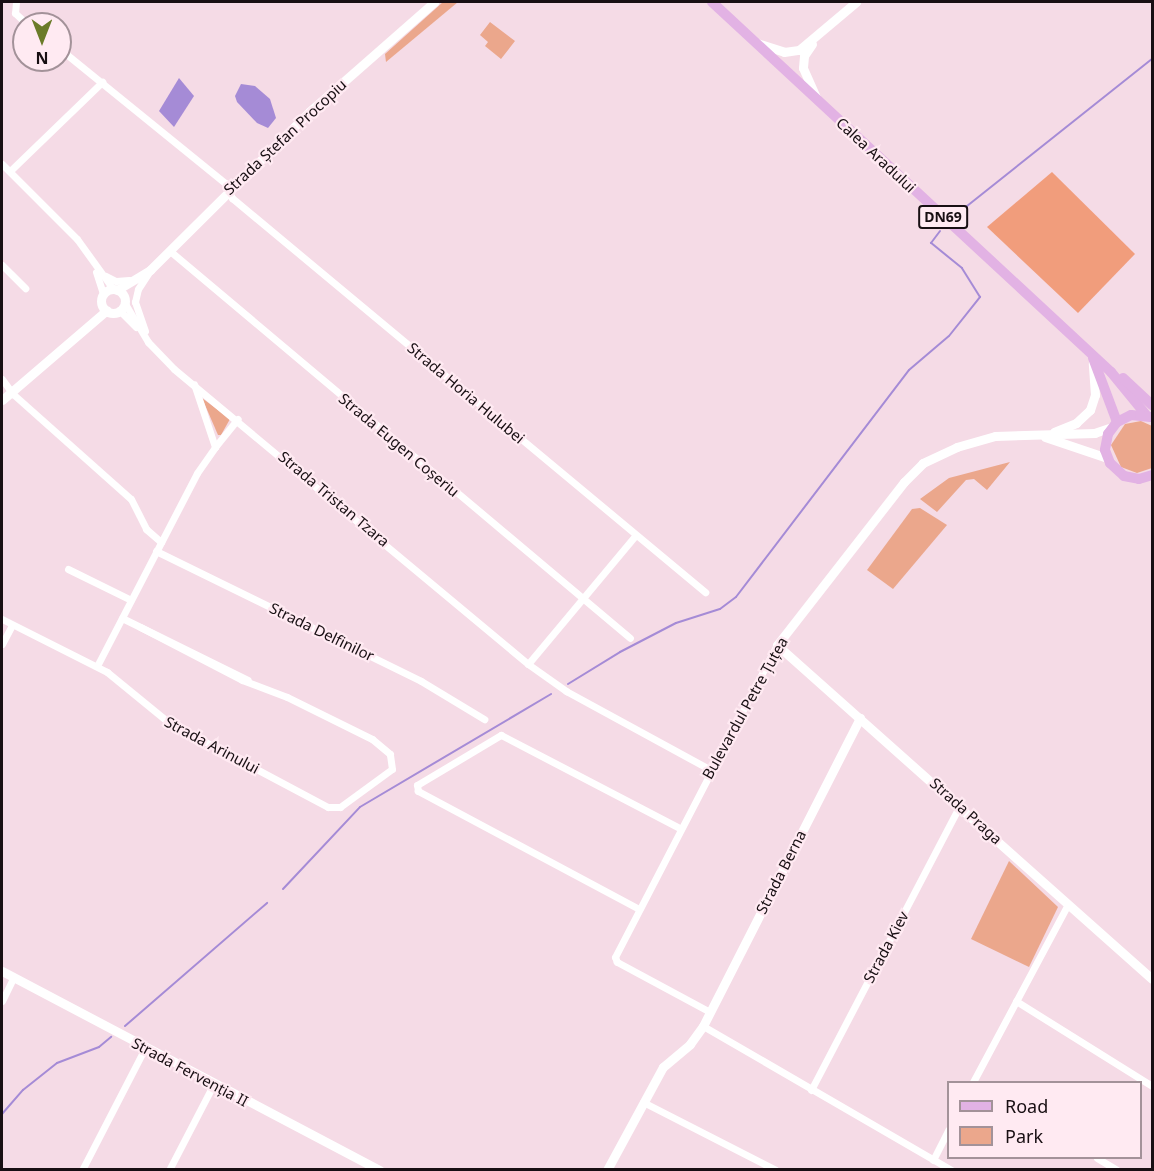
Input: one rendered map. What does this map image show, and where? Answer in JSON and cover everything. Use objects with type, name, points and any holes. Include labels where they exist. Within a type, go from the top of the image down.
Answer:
[{"type":"main road","name":"Calea Aradului","points":[[712,2],[1093,358],[1111,372],[1150,418]]},
{"type":"main road","name":"Calea Aradului","points":[[1093,358],[1115,424]]},
{"type":"main road","name":"DN69","points":[[1093,358],[1108,364],[1152,405]]},
{"type":"main road","name":"DN69","points":[[1115,424],[1131,415],[1150,418]]},
{"type":"main road","points":[[1115,424],[1106,441],[1107,458],[1124,476],[1139,479],[1152,475]]},
{"type":"street","name":"Strada Ștefan Procopiu","points":[[122,303],[141,278],[228,190],[434,2]]},
{"type":"street","points":[[817,99],[803,68],[804,56],[814,41],[856,2]]},
{"type":"street","points":[[755,42],[791,52],[814,41]]},
{"type":"street","name":"Strada Horia Hulubei","points":[[72,58],[225,183],[228,190],[705,592]]},
{"type":"street","points":[[11,170],[102,82]]},
{"type":"street","points":[[2,164],[11,170],[77,239],[95,267],[115,289],[122,303],[104,307]]},
{"type":"street","name":"Strada Eugen Coșeriu","points":[[170,250],[630,638]]},
{"type":"street","points":[[2,265],[25,288]]},
{"type":"street","points":[[95,267],[122,282],[150,270]]},
{"type":"street","points":[[2,400],[95,319],[104,307],[104,293],[95,267]]},
{"type":"street","points":[[148,342],[135,303],[138,289],[150,270]]},
{"type":"street","name":"Strada Ștefan Procopiu","points":[[104,293],[141,278]]},
{"type":"street","name":"Strada Tristan Tzara","points":[[122,303],[148,342],[194,384],[528,664],[557,686],[711,770]]},
{"type":"street","points":[[1040,435],[1076,423],[1090,410],[1095,395],[1093,358]]},
{"type":"street","points":[[2,380],[11,392],[131,499],[146,529],[161,542]]},
{"type":"street","points":[[194,384],[215,447]]},
{"type":"street","points":[[97,666],[156,550],[215,447],[238,419]]},
{"type":"street","name":"Bulevardul Petre Țuțea","points":[[710,1012],[615,959],[680,828],[777,645],[923,463],[974,441],[1095,433],[1115,424]]},
{"type":"street","name":"Bulevardul Petre Țuțea","points":[[1040,435],[1107,458]]},
{"type":"street","points":[[528,664],[636,535]]},
{"type":"street","name":"Strada Delfinilor","points":[[156,550],[421,681],[484,719]]},
{"type":"street","points":[[68,569],[131,600]]},
{"type":"street","name":"Strada Arinului","points":[[2,619],[123,681],[152,712],[168,722],[332,808],[340,807],[393,766],[390,754],[374,743],[122,618]]},
{"type":"street","points":[[2,644],[12,625]]},
{"type":"street","name":"Strada Praga","points":[[777,645],[960,804],[1152,979]]},
{"type":"street","name":"Strada Berna","points":[[607,1170],[670,1056],[690,1044],[703,1026],[860,718]]},
{"type":"street","points":[[639,909],[418,790],[417,785],[497,735],[680,828]]},
{"type":"street","name":"Strada Kiev","points":[[811,1090],[960,804]]},
{"type":"street","points":[[974,1081],[1068,904]]},
{"type":"street","name":"Strada Fervenția II","points":[[2,971],[213,1085],[380,1170]]},
{"type":"street","points":[[2,1001],[14,978]]},
{"type":"street","points":[[1016,1002],[1152,1086]]},
{"type":"street","points":[[703,1026],[951,1170]]},
{"type":"street","points":[[82,1170],[145,1048]]},
{"type":"street","points":[[169,1170],[213,1085]]},
{"type":"street","points":[[643,1102],[776,1170]]},
{"type":"street","points":[[933,1160],[947,1132]]},
{"type":"street","points":[[1099,1159],[1117,1170]]},
{"type":"green space","points":[[443,2],[458,2],[386,62],[385,54]]},
{"type":"green space","points":[[490,22],[515,41],[501,59],[485,46],[488,42],[480,35]]},
{"type":"green space","points":[[202,398],[230,419],[221,435],[218,435]]},
{"type":"green space","points":[[1141,421],[1152,426],[1152,468],[1137,473],[1121,467],[1111,445],[1125,424]]},
{"type":"green space","points":[[1010,462],[987,490],[974,479],[966,480],[937,512],[920,499],[949,478]]},
{"type":"green space","points":[[920,508],[947,525],[893,589],[867,570],[912,509]]},
{"type":"green space","points":[[1009,861],[1058,907],[1029,967],[971,939]]},
{"type":"shaded area","points":[[179,78],[194,96],[174,127],[159,111]]},
{"type":"shaded area","points":[[241,84],[255,86],[270,99],[276,118],[268,128],[257,123],[237,102],[235,96]]},
{"type":"shaded area","points":[[1052,172],[1135,254],[1078,313],[987,227]]},
{"type":"waterway","points":[[962,210],[1152,59]]},
{"type":"waterway","points":[[568,684],[620,652],[676,623],[720,609],[736,597],[909,370],[949,336],[980,297],[962,268],[931,243],[940,231]]},
{"type":"waterway","points":[[283,889],[360,807],[551,694]]},
{"type":"waterway","points":[[125,1026],[267,903]]},
{"type":"waterway","points":[[2,1114],[23,1090],[57,1063],[99,1047],[111,1037]]}]
